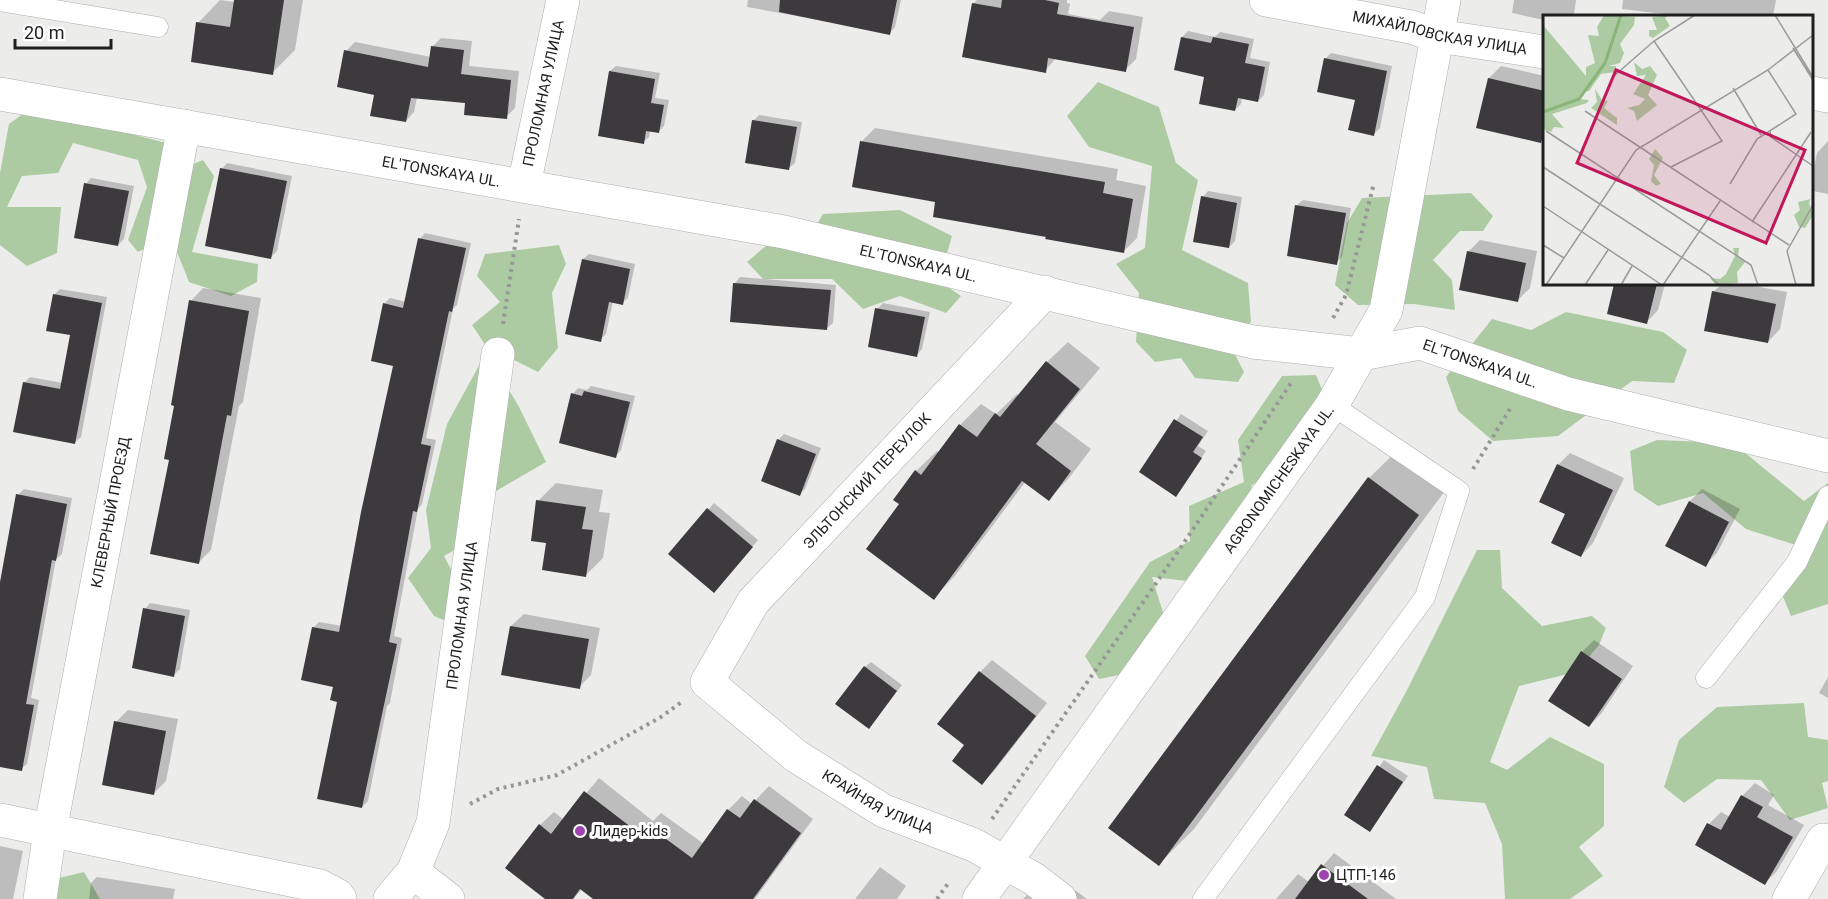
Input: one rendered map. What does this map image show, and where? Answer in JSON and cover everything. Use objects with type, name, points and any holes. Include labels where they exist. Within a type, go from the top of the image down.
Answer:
[{"type":"street","name":"ПРОЛОМНАЯ УЛИЦА","points":[[524,185],[563,0]]},
{"type":"street","name":"МИХАЙЛОВСКАЯ УЛИЦА","points":[[1266,0],[1411,27],[1438,36],[1543,52]]},
{"type":"street","name":"AGRONOMICHESKAYA UL.","points":[[979,899],[1332,405],[1386,310],[1444,0]]},
{"type":"street","points":[[1813,93],[1828,96]]},
{"type":"street","name":"EL'TONSKAYA UL.","points":[[0,94],[784,232],[1253,342],[1361,354],[1420,343],[1568,394],[1828,456]]},
{"type":"street","name":"КЛЕВЕРНЫЙ ПРОЕЗД","points":[[40,899],[50,831],[184,126]]},
{"type":"street","name":"ЭЛЬТОНСКИЙ ПЕРЕУЛОК","points":[[707,682],[753,602],[1045,292]]},
{"type":"street","name":"ПРОЛОМНАЯ УЛИЦА","points":[[390,899],[413,872],[434,823],[498,354]]},
{"type":"street","name":"КРАЙНЯЯ УЛИЦА","points":[[707,682],[796,756],[884,811],[974,845],[1034,879],[1060,899]]},
{"type":"street","points":[[0,820],[320,886],[340,899]]},
{"type":"street","points":[[1789,899],[1823,840]]},
{"type":"street","points":[[413,872],[448,899]]},
{"type":"lane","points":[[0,2],[158,27]]},
{"type":"lane","points":[[1203,899],[1425,597],[1459,491],[1332,405]]},
{"type":"lane","points":[[1706,678],[1797,562],[1828,496]]},
{"type":"path","points":[[974,845],[1175,556],[1315,349],[1346,295],[1374,181]]},
{"type":"path","points":[[498,354],[524,185]]},
{"type":"path","points":[[1459,491],[1528,380]]},
{"type":"path","points":[[434,823],[498,789],[557,774],[661,717],[707,682]]},
{"type":"green space","points":[[1098,82],[1159,107],[1176,163],[1198,180],[1182,250],[1248,283],[1251,322],[1229,343],[1244,372],[1238,382],[1195,378],[1181,358],[1155,362],[1136,342],[1139,293],[1116,264],[1145,248],[1152,166],[1089,147],[1067,116]]},
{"type":"green space","points":[[31,108],[166,143],[181,169],[203,160],[214,176],[192,252],[258,264],[257,282],[231,296],[189,282],[171,237],[138,252],[128,240],[147,187],[138,160],[73,143],[58,173],[22,176],[7,207],[61,207],[57,253],[27,266],[0,245],[0,173],[9,124]]},
{"type":"green space","points":[[1471,193],[1493,216],[1483,231],[1460,231],[1433,260],[1452,280],[1455,310],[1414,304],[1358,305],[1335,285],[1347,223],[1362,198]]},
{"type":"green space","points":[[900,210],[952,236],[939,281],[961,296],[946,313],[900,296],[863,309],[832,279],[763,279],[747,262],[767,245],[805,245],[823,214]]},
{"type":"green space","points":[[559,245],[566,264],[552,293],[558,348],[538,372],[506,356],[502,379],[518,405],[546,462],[491,494],[487,531],[444,556],[476,617],[472,632],[434,616],[408,578],[431,548],[426,510],[447,424],[488,349],[472,325],[500,302],[477,276],[485,254]]},
{"type":"green space","points":[[1566,312],[1663,332],[1687,350],[1674,383],[1632,381],[1558,436],[1493,441],[1458,411],[1446,377],[1492,319],[1531,330]]},
{"type":"green space","points":[[1316,375],[1326,399],[1281,467],[1252,485],[1246,515],[1196,582],[1152,577],[1166,622],[1129,673],[1099,679],[1085,656],[1150,562],[1190,541],[1189,506],[1244,482],[1238,440],[1282,376]]},
{"type":"green space","points":[[1657,440],[1733,443],[1804,501],[1828,483],[1828,604],[1791,616],[1775,577],[1799,546],[1746,529],[1703,493],[1658,506],[1634,490],[1630,451]]},
{"type":"green space","points":[[1477,550],[1500,550],[1502,588],[1542,626],[1592,616],[1606,628],[1599,645],[1576,672],[1519,686],[1490,762],[1507,770],[1550,737],[1604,764],[1604,826],[1579,847],[1603,876],[1570,899],[1505,899],[1502,844],[1485,803],[1434,799],[1427,767],[1371,756],[1406,692]]},
{"type":"green space","points":[[1804,703],[1808,737],[1828,740],[1828,781],[1822,783],[1828,808],[1790,820],[1761,780],[1717,779],[1684,803],[1664,787],[1679,740],[1717,707]]},
{"type":"green space","points":[[84,872],[100,899],[45,899],[47,881]]},
{"type":"building","points":[[234,0],[284,0],[273,75],[191,62],[196,22],[230,27]]},
{"type":"building","points":[[780,0],[897,0],[890,35],[779,12]]},
{"type":"building","points":[[1002,0],[1045,0],[1059,3],[1057,14],[1134,27],[1126,72],[1048,58],[1046,73],[962,57],[972,3],[1001,8]]},
{"type":"building","points":[[1181,37],[1211,43],[1213,37],[1249,44],[1245,63],[1265,67],[1258,102],[1238,98],[1235,111],[1199,104],[1204,77],[1174,70]]},
{"type":"building","points":[[431,46],[464,50],[461,74],[511,80],[507,119],[464,115],[465,103],[411,98],[406,122],[370,116],[374,95],[337,87],[344,50],[428,67]]},
{"type":"building","points":[[1324,58],[1387,71],[1374,136],[1348,130],[1355,100],[1317,92]]},
{"type":"building","points":[[609,71],[655,79],[651,103],[664,105],[659,133],[646,131],[644,144],[598,136]]},
{"type":"building","points":[[1488,78],[1543,91],[1541,143],[1476,128]]},
{"type":"building","points":[[752,120],[797,127],[789,170],[745,163]]},
{"type":"building","points":[[860,141],[1105,182],[1103,193],[1133,199],[1124,253],[933,217],[935,202],[852,187]]},
{"type":"building","points":[[220,168],[287,181],[271,259],[205,246]]},
{"type":"building","points":[[84,183],[129,191],[118,246],[74,238]]},
{"type":"building","points":[[1201,196],[1237,203],[1229,248],[1193,242]]},
{"type":"building","points":[[1295,205],[1346,213],[1337,265],[1287,256]]},
{"type":"building","points":[[418,238],[466,248],[452,312],[449,311],[421,444],[431,446],[417,512],[413,511],[389,642],[397,644],[362,808],[317,799],[337,702],[330,700],[333,687],[301,680],[312,627],[339,632],[361,512],[393,366],[371,361],[383,303],[403,308]]},
{"type":"building","points":[[1467,251],[1526,263],[1518,302],[1459,290]]},
{"type":"building","points":[[582,259],[630,269],[623,305],[609,302],[601,342],[565,334]]},
{"type":"building","points":[[733,283],[831,290],[827,330],[730,322]]},
{"type":"building","points":[[1614,285],[1657,285],[1647,324],[1607,314]]},
{"type":"building","points":[[1712,291],[1776,304],[1768,343],[1704,331]]},
{"type":"building","points":[[53,294],[102,303],[75,444],[13,432],[23,382],[60,389],[70,335],[46,331]]},
{"type":"building","points":[[189,300],[249,311],[231,416],[227,415],[199,564],[150,554],[169,460],[164,459]]},
{"type":"building","points":[[875,308],[925,317],[917,357],[868,347]]},
{"type":"building","points":[[1046,361],[1080,389],[1036,444],[1071,471],[1049,501],[1022,481],[934,600],[866,549],[899,504],[893,500],[915,470],[921,475],[959,424],[977,437],[995,413],[1000,417]]},
{"type":"building","points":[[584,391],[630,402],[616,458],[559,443],[571,393],[582,396]]},
{"type":"building","points":[[1174,419],[1203,437],[1193,452],[1202,458],[1176,497],[1139,472]]},
{"type":"building","points":[[777,439],[816,454],[800,496],[761,481]]},
{"type":"building","points":[[1557,464],[1613,490],[1581,557],[1551,543],[1565,514],[1539,502]]},
{"type":"building","points":[[1368,477],[1419,515],[1159,866],[1108,828]]},
{"type":"building","points":[[16,494],[67,504],[56,561],[52,560],[26,704],[34,705],[22,771],[0,767],[0,582]]},
{"type":"building","points":[[536,500],[586,507],[582,529],[593,530],[586,577],[542,570],[546,543],[531,541]]},
{"type":"building","points":[[1689,501],[1729,522],[1706,567],[1665,546]]},
{"type":"building","points":[[707,508],[753,547],[714,593],[668,554]]},
{"type":"building","points":[[143,608],[185,616],[174,677],[132,668]]},
{"type":"building","points":[[510,626],[589,639],[580,689],[501,675]]},
{"type":"building","points":[[1581,651],[1622,679],[1589,727],[1548,701]]},
{"type":"building","points":[[864,666],[897,691],[869,729],[835,704]]},
{"type":"building","points":[[979,671],[1036,716],[982,785],[952,761],[964,745],[937,724]]},
{"type":"building","points":[[114,721],[166,731],[154,795],[102,785]]},
{"type":"building","points":[[1377,765],[1403,782],[1370,832],[1344,815]]},
{"type":"building","points":[[584,791],[640,834],[647,825],[692,858],[727,809],[740,818],[754,799],[801,833],[753,899],[593,899],[580,889],[573,899],[545,899],[505,868],[539,824],[551,834]]},
{"type":"building","points":[[1741,795],[1763,807],[1757,817],[1793,837],[1765,885],[1695,845],[1707,823],[1721,830]]},
{"type":"building","name":"ЦТП-146","points":[[1321,864],[1368,899],[1295,899]]},
{"type":"place","name":"Лидер-kids","points":[[580,831]]},
{"type":"place","name":"ЦТП-146","points":[[1324,875]]}]
